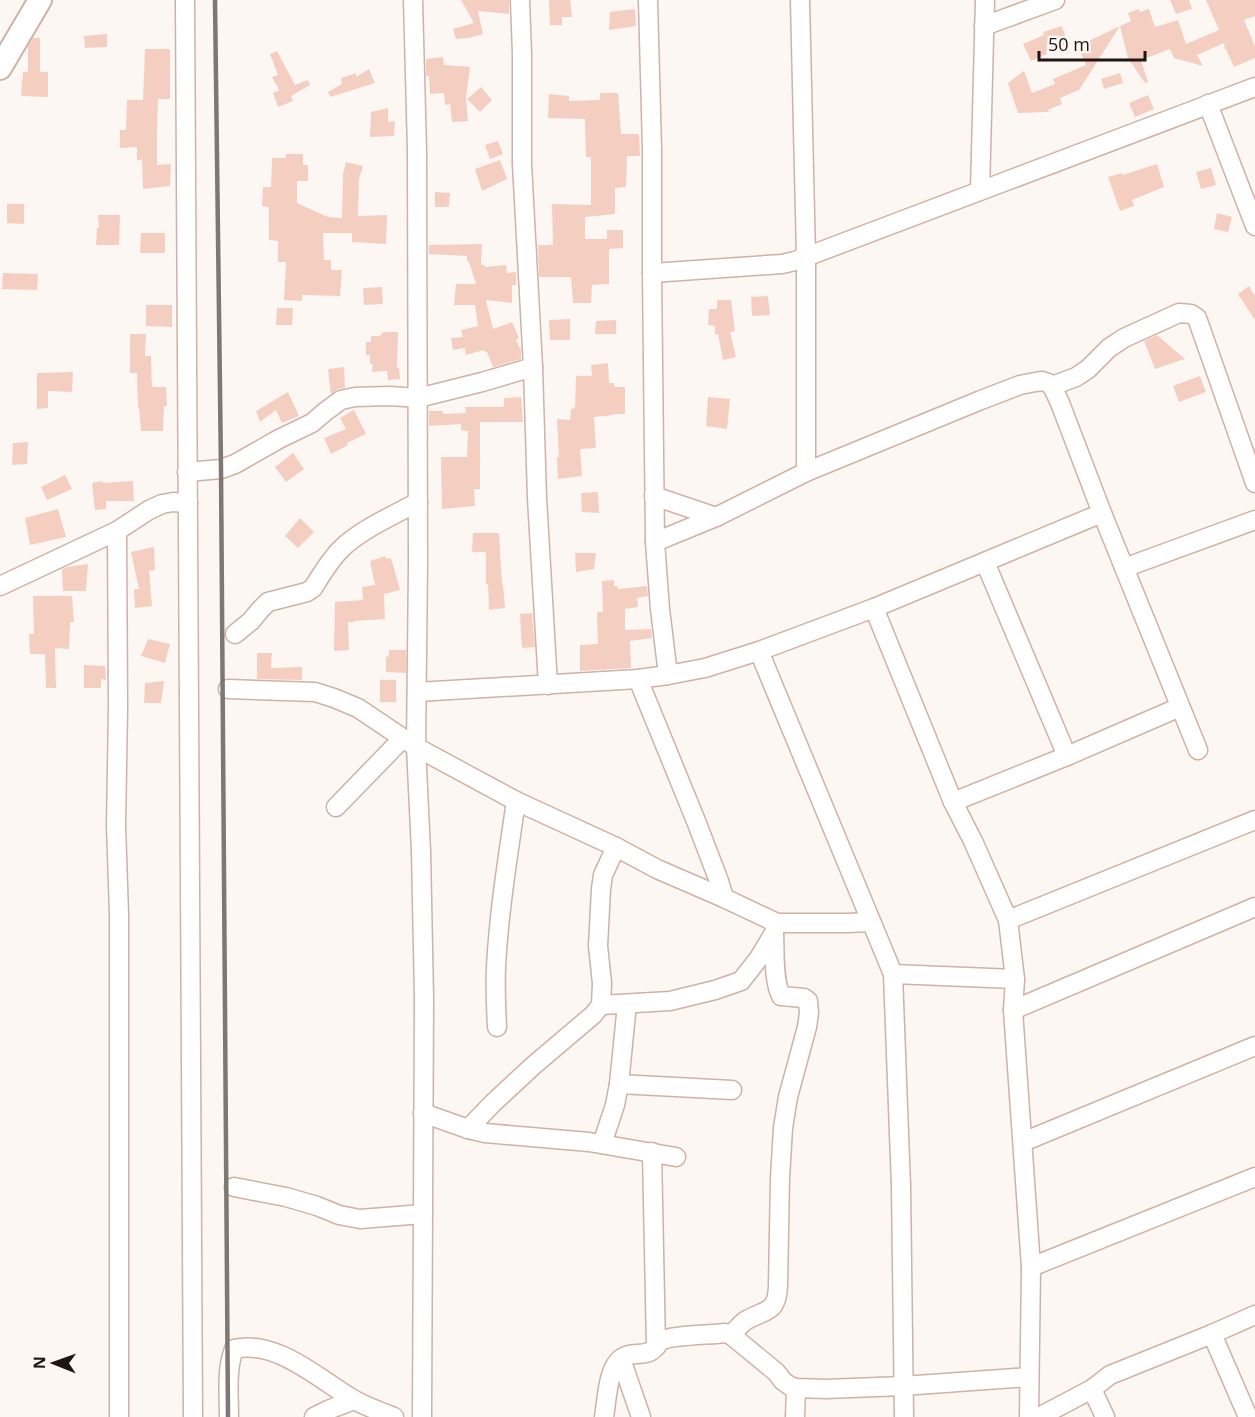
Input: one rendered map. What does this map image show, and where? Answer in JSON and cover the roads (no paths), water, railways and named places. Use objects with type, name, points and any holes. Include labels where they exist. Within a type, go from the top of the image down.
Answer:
[{"type":"main road","points":[[0,68],[40,0]]},
{"type":"street","points":[[185,0],[193,1417]]},
{"type":"street","points":[[413,0],[417,150],[418,502],[417,692],[410,742],[421,851],[424,987],[422,1417]]},
{"type":"street","points":[[520,0],[522,164],[548,685]]},
{"type":"street","points":[[648,0],[652,125],[655,542],[668,675]]},
{"type":"street","points":[[800,0],[806,256],[806,472]]},
{"type":"street","points":[[980,190],[985,0]]},
{"type":"street","points":[[984,26],[1055,0]]},
{"type":"street","points":[[652,273],[782,264],[795,261],[1255,87]]},
{"type":"street","points":[[1208,104],[1255,226]]},
{"type":"street","points":[[1052,386],[1088,369],[1109,348],[1124,338],[1179,314],[1191,314],[1197,318],[1255,483]]},
{"type":"street","points":[[187,472],[221,469],[235,464],[312,423],[341,400],[355,397],[390,396],[418,398],[532,367]]},
{"type":"street","points":[[655,542],[716,517],[806,472],[981,400],[1020,385],[1042,381],[1052,386],[1060,403],[1198,750]]},
{"type":"street","points":[[654,496],[716,517]]},
{"type":"street","points":[[0,586],[117,531],[162,504],[173,501],[188,503]]},
{"type":"street","points":[[235,634],[251,621],[268,602],[307,592],[313,588],[340,549],[381,521],[418,502]]},
{"type":"street","points":[[417,692],[638,679],[705,668],[759,651],[874,608],[1102,513]]},
{"type":"street","points":[[1124,568],[1255,520]]},
{"type":"street","points":[[117,531],[119,1417]]},
{"type":"street","points":[[985,562],[1067,756]]},
{"type":"street","points":[[874,608],[953,802],[1008,920],[1015,979],[1013,1010],[1031,1267],[1029,1417]]},
{"type":"street","points":[[759,651],[893,974],[901,1186],[904,1417]]},
{"type":"street","points":[[638,679],[696,821],[724,898]]},
{"type":"street","points":[[228,689],[315,692],[358,708],[410,742],[516,801],[616,847],[657,869],[724,898],[776,928],[871,922]]},
{"type":"street","points":[[953,802],[1180,707]]},
{"type":"street","points":[[336,807],[410,742]]},
{"type":"street","points":[[497,1027],[498,940],[516,801]]},
{"type":"street","points":[[1008,920],[1255,820]]},
{"type":"street","points":[[468,1129],[534,1065],[593,1015],[600,1005],[602,983],[598,946],[601,889],[603,875],[616,847]]},
{"type":"street","points":[[1013,1010],[1255,907]]},
{"type":"street","points":[[731,1335],[742,1323],[771,1308],[776,1302],[783,1128],[809,1013],[808,1001],[804,998],[781,996],[779,992],[776,928]]},
{"type":"street","points":[[741,981],[755,964],[776,928]]},
{"type":"street","points":[[893,974],[1015,979]]},
{"type":"street","points":[[600,1005],[670,1001],[741,981],[777,979]]},
{"type":"street","points":[[602,1144],[615,1105],[619,1084],[627,1004]]},
{"type":"street","points":[[1023,1142],[1255,1046]]},
{"type":"street","points":[[619,1084],[732,1090]]},
{"type":"street","points":[[423,1113],[485,1133],[602,1144],[676,1157]]},
{"type":"street","points":[[651,1152],[656,1347]]},
{"type":"street","points":[[1031,1267],[1255,1177]]},
{"type":"street","points":[[234,1187],[286,1197],[339,1215],[360,1219],[423,1214]]},
{"type":"street","points":[[1039,1417],[1092,1389],[1120,1371],[1255,1316]]},
{"type":"street","points":[[1212,1334],[1248,1417]]},
{"type":"street","points":[[604,1417],[610,1378],[615,1364],[625,1356],[651,1352],[662,1340],[672,1338],[731,1335],[776,1372],[783,1381],[796,1388],[903,1386],[1029,1377]]},
{"type":"street","points":[[229,1417],[231,1358],[234,1349],[239,1347],[260,1348],[291,1359],[354,1400],[394,1417]]},
{"type":"street","points":[[621,1359],[641,1417]]},
{"type":"street","points":[[795,1417],[796,1388]]},
{"type":"street","points":[[1092,1389],[1105,1417]]},
{"type":"street","points":[[314,1417],[354,1400]]},
{"type":"railway","points":[[215,0],[228,1417]]}]
